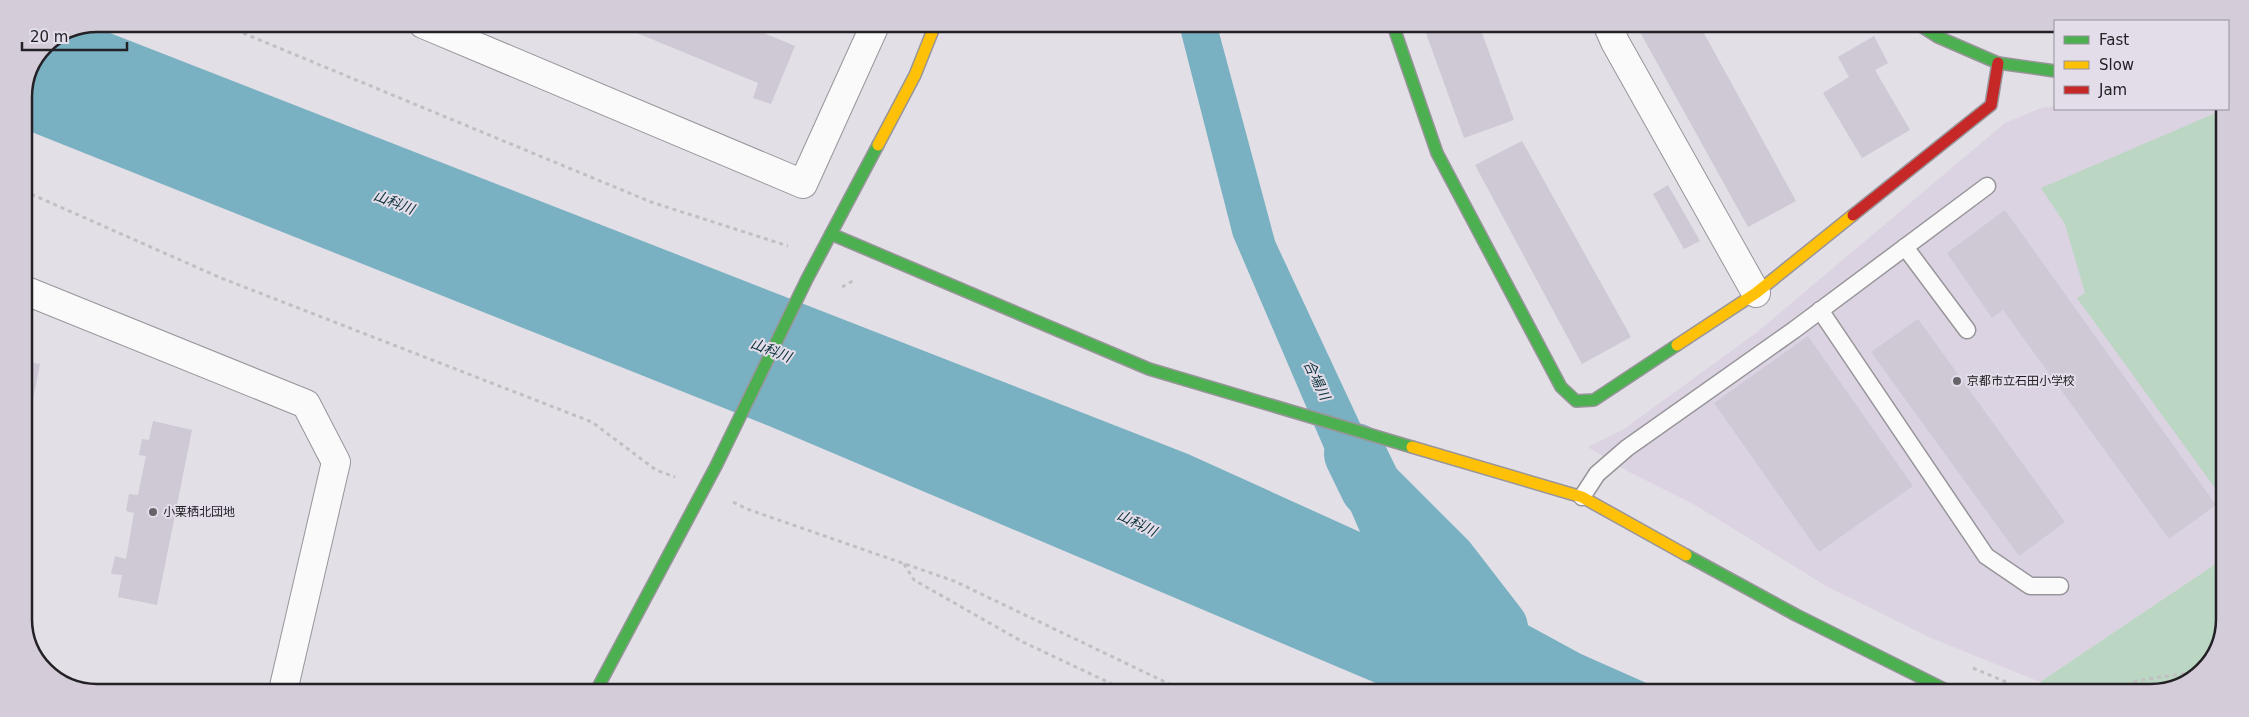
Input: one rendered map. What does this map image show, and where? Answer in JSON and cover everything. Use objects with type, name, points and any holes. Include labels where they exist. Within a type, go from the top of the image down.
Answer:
[{"type":"street","points":[[442,32],[803,184],[872,32]]},
{"type":"street","points":[[600,684],[716,466],[819,256],[915,75],[932,32]]},
{"type":"street","points":[[1395,32],[1436,153],[1561,387],[1576,401],[1594,400],[1756,293],[1991,105],[1998,63]]},
{"type":"street","points":[[1611,32],[1756,293]]},
{"type":"street","points":[[1931,32],[1946,41],[1998,63],[2054,71]]},
{"type":"street","points":[[831,234],[1149,369],[1582,496],[1796,615],[1932,684]]},
{"type":"street","points":[[32,293],[306,404],[336,462],[285,684]]},
{"type":"lane","points":[[1582,496],[1597,474],[1627,448],[1820,310],[1986,186]]},
{"type":"lane","points":[[1905,247],[1967,330]]},
{"type":"lane","points":[[1820,310],[1986,556],[2030,586],[2060,586]]},
{"type":"path","points":[[240,32],[651,202],[819,256]]},
{"type":"path","points":[[32,195],[221,278],[592,422],[656,470],[747,509],[954,581],[1169,684]]},
{"type":"path","points":[[904,564],[914,580],[1014,638],[1112,684]]},
{"type":"path","points":[[2132,684],[2135,681],[2188,673]]},
{"type":"shaded area","name":"京都市立石田小学校","points":[[2054,106],[2054,110],[2216,110],[2216,564],[2040,682],[1931,638],[1826,586],[1695,505],[1631,473],[1588,447],[1624,429],[1756,333],[2005,123],[2041,108]]},
{"type":"green space","points":[[2216,113],[2216,489],[2077,298],[2085,293],[2065,224],[2041,188]]},
{"type":"green space","points":[[2216,564],[2216,628],[2206,656],[2191,671],[2172,681],[2151,684],[2045,684],[2040,682]]},
{"type":"water","name":"山科川","points":[[107,32],[1188,454],[1360,532],[1233,236],[1181,32],[1219,32],[1275,241],[1429,571],[1581,654],[1649,684],[1378,684],[769,426],[32,132],[32,98],[37,73],[43,61],[61,43],[85,34]]},
{"type":"building","points":[[634,32],[762,32],[795,46],[771,104],[753,98],[758,83]]},
{"type":"building","points":[[1426,32],[1482,32],[1514,120],[1464,138]]},
{"type":"building","points":[[1645,32],[1703,32],[1796,201],[1748,227],[1641,34]]},
{"type":"building","points":[[1874,36],[1888,63],[1875,70],[1910,130],[1862,158],[1823,93],[1849,77],[1838,57]]},
{"type":"building","points":[[1522,141],[1631,337],[1582,364],[1475,165]]},
{"type":"building","points":[[1668,185],[1700,241],[1684,249],[1653,194]]},
{"type":"building","points":[[2005,210],[2216,505],[2169,539],[2003,310],[1992,318],[1947,253]]},
{"type":"building","points":[[1918,319],[2065,522],[2019,556],[1871,352]]},
{"type":"building","points":[[1808,336],[1913,486],[1819,552],[1714,403]]},
{"type":"building","points":[[33,363],[40,364],[33,402]]},
{"type":"building","name":"小栗栖北団地","points":[[153,421],[192,430],[157,605],[118,597],[122,575],[111,574],[115,556],[126,559],[134,513],[126,511],[129,494],[138,495],[146,456],[139,455],[142,439],[149,440]]},
{"type":"waterway","name":"合場川","points":[[1355,454],[1371,487],[1446,562],[1497,628],[1499,670]]},
{"type":"traffic: fast","points":[[1395,32],[1437,153],[1561,387],[1576,401],[1594,400],[1677,345]]},
{"type":"traffic: fast","points":[[1930,32],[1998,63],[2054,71]]},
{"type":"traffic: fast","points":[[600,684],[716,466],[807,279],[878,145]]},
{"type":"traffic: fast","points":[[831,234],[1149,369],[1412,447]]},
{"type":"traffic: fast","points":[[1686,555],[1796,615],[1934,684]]},
{"type":"traffic: slow","points":[[878,145],[915,75],[932,32]]},
{"type":"traffic: slow","points":[[1677,345],[1756,293],[1853,215]]},
{"type":"traffic: slow","points":[[1412,447],[1582,497],[1686,555]]},
{"type":"traffic: jam","points":[[1853,215],[1991,105],[1998,63]]},
{"type":"place","name":"京都市立石田小学校","points":[[1957,381]]},
{"type":"place","name":"小栗栖北団地","points":[[153,512]]}]
